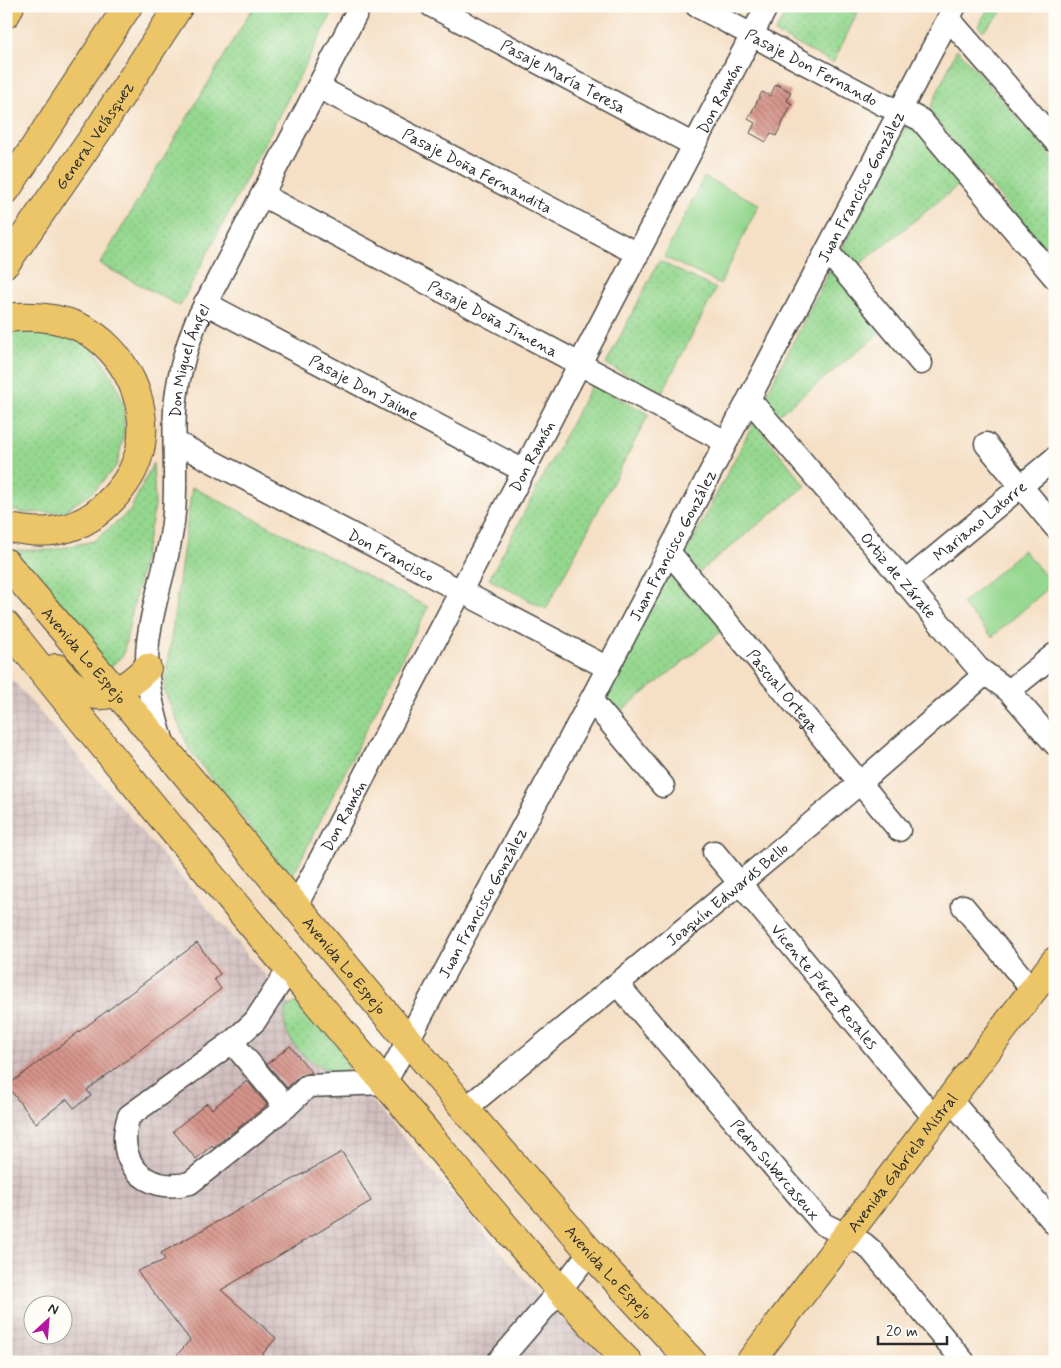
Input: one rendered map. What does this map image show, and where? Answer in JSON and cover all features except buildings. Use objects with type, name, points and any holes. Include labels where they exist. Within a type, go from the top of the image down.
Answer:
[{"type":"main road","points":[[6,14],[10,6]]},
{"type":"main road","points":[[6,190],[128,6]]},
{"type":"main road","name":"General Velásquez","points":[[6,263],[101,126],[179,6]]},
{"type":"main road","points":[[6,318],[26,316],[62,320],[79,326],[94,336],[107,347],[129,376],[140,409],[142,427],[138,458],[132,472],[114,498],[90,518],[77,526],[48,532],[34,532],[6,527]]},
{"type":"main road","name":"Avenida Lo Espejo","points":[[6,563],[165,749],[465,1109],[590,1252],[692,1362]]},
{"type":"main road","points":[[6,617],[34,640],[60,672],[76,688],[98,696],[111,695],[117,692],[147,668]]},
{"type":"main road","points":[[6,625],[180,839],[385,1083],[560,1290],[628,1362]]},
{"type":"main road","points":[[170,825],[172,807],[178,801],[183,798],[204,796]]},
{"type":"main road","name":"Avenida Gabriela Mistral","points":[[750,1362],[1048,975]]},
{"type":"street","name":"Don Miguel Ángel","points":[[165,749],[152,706],[147,668],[148,643],[172,532],[176,494],[175,411],[183,360],[196,322],[360,6]]},
{"type":"street","name":"Pasaje María Teresa","points":[[432,6],[694,146]]},
{"type":"street","name":"Pasaje Don Fernando","points":[[697,6],[884,106],[900,110],[921,120],[1051,265]]},
{"type":"street","name":"Don Ramón","points":[[296,906],[767,6]]},
{"type":"street","name":"Juan Francisco González","points":[[385,1083],[608,668],[952,13]]},
{"type":"street","points":[[952,13],[1055,142]]},
{"type":"street","name":"Pasaje Doña Fernandita","points":[[318,87],[638,254]]},
{"type":"street","name":"Pasaje Doña Jimena","points":[[262,195],[726,442]]},
{"type":"street","points":[[826,251],[921,363]]},
{"type":"street","name":"Pasaje Don Jaime","points":[[206,303],[524,471]]},
{"type":"street","name":"Ortiz de Zárate","points":[[749,399],[904,583],[984,674],[1009,691],[1055,744]]},
{"type":"street","name":"Don Francisco","points":[[175,442],[608,668]]},
{"type":"street","points":[[986,444],[1055,527]]},
{"type":"street","name":"Mariano Latorre","points":[[904,583],[1055,458]]},
{"type":"street","name":"Pascual Ortega","points":[[668,552],[899,830]]},
{"type":"street","points":[[6,646],[40,668]]},
{"type":"street","points":[[1009,691],[1055,654]]},
{"type":"street","name":"Joaquín Edwards Bello","points":[[465,1109],[860,783],[984,674]]},
{"type":"street","points":[[591,700],[663,786]]},
{"type":"street","name":"Vicente Pérez Rosales","points":[[714,852],[943,1109],[1055,1224]]},
{"type":"street","points":[[963,906],[1048,975]]},
{"type":"street","points":[[289,969],[255,1021],[232,1042],[129,1116],[125,1127],[124,1140],[126,1152],[138,1172],[156,1184],[179,1186],[190,1183],[286,1107],[308,1086],[385,1083]]},
{"type":"street","name":"Pedro Subercaseux","points":[[617,984],[823,1224],[864,1244],[871,1250],[964,1362]]},
{"type":"street","points":[[232,1042],[286,1107]]},
{"type":"street","points":[[498,1362],[590,1252]]},
{"type":"shaded area","points":[[6,675],[17,685],[539,1296],[609,1362],[6,1362]]},
{"type":"green space","points":[[254,6],[336,6],[180,306],[100,264]]},
{"type":"green space","points":[[789,6],[861,6],[833,63],[775,33]]},
{"type":"green space","points":[[990,6],[1008,6],[983,31],[978,26]]},
{"type":"green space","points":[[957,49],[1055,160],[1055,239],[1043,249],[929,111]]},
{"type":"green space","points":[[909,120],[960,184],[853,270],[840,253]]},
{"type":"green space","points":[[704,177],[759,204],[720,284],[664,257]]},
{"type":"green space","points":[[659,261],[716,289],[662,393],[606,364]]},
{"type":"green space","points":[[832,266],[884,330],[777,416],[764,399]]},
{"type":"green space","points":[[19,329],[60,331],[95,350],[114,379],[124,405],[124,433],[117,465],[94,491],[63,512],[23,513],[6,508],[6,334]]},
{"type":"green space","points":[[592,384],[649,414],[546,609],[489,579]]},
{"type":"green space","points":[[754,422],[806,486],[699,572],[685,555]]},
{"type":"green space","points":[[153,463],[155,506],[123,655],[105,672],[6,556],[6,547],[16,550],[52,550],[94,541],[130,511]]},
{"type":"green space","points":[[192,487],[428,607],[291,879],[190,751],[164,690]]},
{"type":"green space","points":[[1023,550],[1053,584],[992,637],[962,604]]},
{"type":"green space","points":[[671,565],[723,630],[616,715],[602,699]]},
{"type":"green space","points":[[300,1002],[349,1059],[346,1071],[335,1071],[311,1061],[300,1052],[292,1041],[286,1030],[284,1018],[287,1007]]}]
